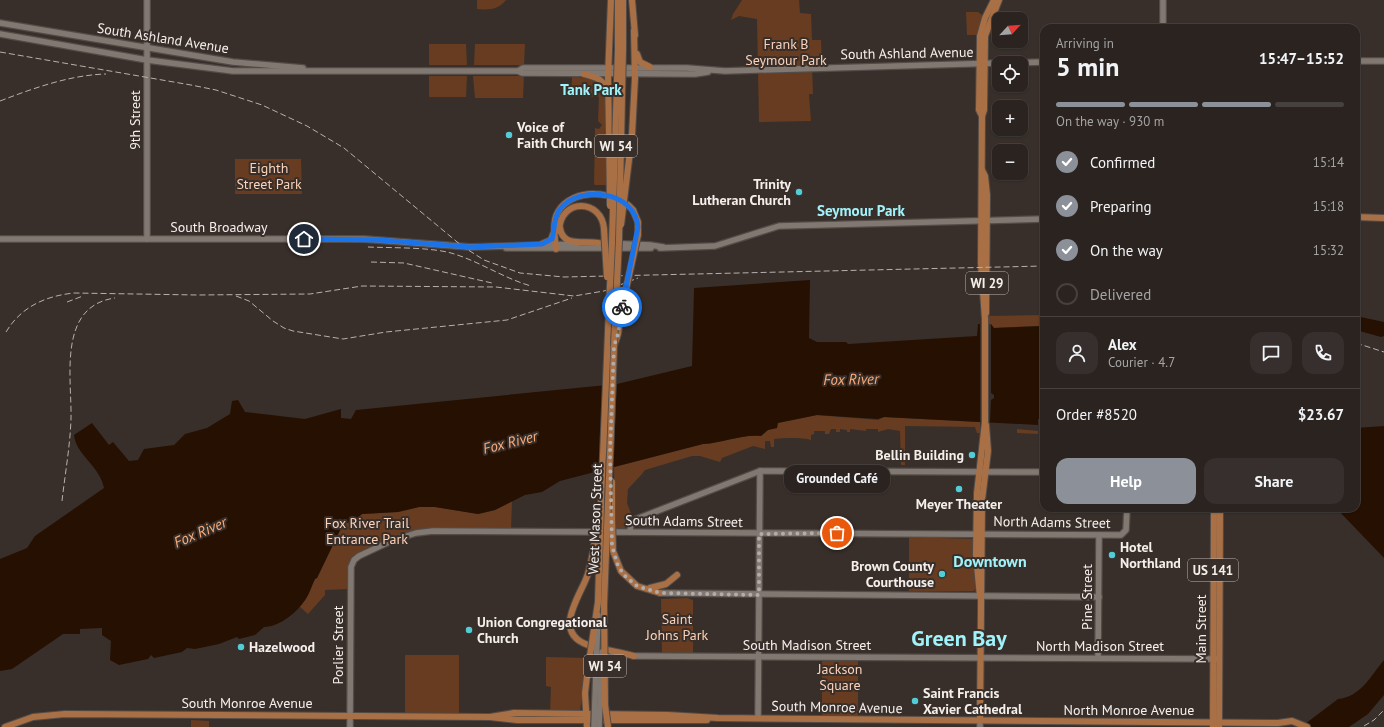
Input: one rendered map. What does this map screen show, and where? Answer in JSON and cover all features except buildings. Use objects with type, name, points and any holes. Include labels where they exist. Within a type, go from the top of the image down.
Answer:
[{"type":"main road","points":[[611,0],[608,71],[610,216],[616,242]]},
{"type":"main road","name":"West Mason Street","points":[[618,0],[620,48]]},
{"type":"main road","name":"West Mason Street","points":[[601,603],[610,452],[614,346],[620,48],[623,0]]},
{"type":"main road","points":[[616,242],[632,135],[635,71],[632,0]]},
{"type":"main road","name":"WI 29","points":[[980,724],[980,596],[976,562],[979,534],[977,493],[983,472],[985,422],[985,316],[982,290],[984,221],[981,177],[982,116],[984,110],[982,63],[985,36],[994,0]]},
{"type":"main road","name":"WI 29","points":[[992,9],[999,0]]},
{"type":"main road","points":[[634,31],[638,59],[640,63],[650,67]]},
{"type":"main road","points":[[584,74],[597,78],[603,82],[608,99]]},
{"type":"main road","points":[[557,246],[558,212],[564,205],[573,199],[585,196],[614,196],[626,202],[633,210],[638,222],[638,235],[614,346]]},
{"type":"main road","points":[[542,244],[552,239],[557,222],[568,209],[576,206],[586,206],[598,213],[604,226],[609,308]]},
{"type":"main road","points":[[1360,218],[1384,218]]},
{"type":"main road","points":[[557,222],[561,234],[566,240],[598,243]]},
{"type":"main road","name":"West Mason Street","points":[[601,603],[602,505],[609,308],[616,242]]},
{"type":"main road","points":[[610,452],[612,546],[616,562],[621,571],[631,582],[642,588],[660,593]]},
{"type":"main road","points":[[602,505],[589,570],[570,611],[572,630],[582,642],[634,656]]},
{"type":"main road","name":"Main Street","points":[[1214,512],[1216,725]]},
{"type":"main road","name":"Main Street","points":[[1216,725],[1219,703],[1216,659],[1220,512]]},
{"type":"main road","points":[[642,588],[663,585],[677,575]]},
{"type":"main road","name":"WI 54","points":[[586,721],[585,693],[601,603]]},
{"type":"main road","name":"WI 54","points":[[601,603],[604,705],[608,727]]},
{"type":"main road","points":[[1219,703],[1223,715],[1237,722]]},
{"type":"main road","name":"South Monroe Avenue","points":[[4,727],[29,718],[54,714],[490,717],[514,713],[586,721],[677,721],[718,718],[758,718],[980,724]]},
{"type":"main road","points":[[611,727],[618,720]]},
{"type":"main road","name":"North Monroe Avenue","points":[[980,724],[1216,725],[1237,722],[1278,723],[1287,720],[1305,726]]},
{"type":"main road","name":"South Monroe Avenue","points":[[603,721],[677,721]]},
{"type":"main road","points":[[1278,723],[1286,727]]},
{"type":"street","name":"9th Street","points":[[147,0],[147,239]]},
{"type":"street","points":[[1163,0],[1163,24]]},
{"type":"street","name":"South Ashland Avenue","points":[[0,23],[234,62],[324,70]]},
{"type":"street","name":"South Ashland Avenue","points":[[0,34],[147,60],[234,71],[518,70],[523,68],[695,74],[711,71],[992,63]]},
{"type":"street","points":[[132,46],[141,43],[147,37]]},
{"type":"street","points":[[1360,61],[1384,61]]},
{"type":"street","points":[[147,72],[155,64],[163,62]]},
{"type":"street","points":[[234,62],[234,71]]},
{"type":"street","points":[[1028,62],[1040,62]]},
{"type":"street","name":"South Ashland Avenue","points":[[635,71],[650,67],[690,68],[711,71]]},
{"type":"street","name":"South Ashland Avenue","points":[[518,70],[522,73],[584,74],[608,71]]},
{"type":"street","name":"South Broadway","points":[[0,239],[373,239],[486,247],[715,246],[779,226],[1040,219]]},
{"type":"street","name":"South Broadway","points":[[486,247],[542,244],[557,246],[598,243],[644,244],[662,247]]},
{"type":"street","points":[[758,718],[760,471]]},
{"type":"street","points":[[630,532],[631,523],[634,520],[760,471],[1040,472]]},
{"type":"street","name":"North Adams Street","points":[[979,534],[1121,535],[1125,532],[1126,512]]},
{"type":"street","name":"South Adams Street","points":[[352,564],[359,556],[381,545],[416,533],[433,531],[759,534],[979,534]]},
{"type":"street","name":"Pine Street","points":[[1098,658],[1099,535]]},
{"type":"street","name":"Porlier Street","points":[[350,727],[352,564]]},
{"type":"street","points":[[660,593],[1099,597]]},
{"type":"street","name":"West Mason Street","points":[[594,727],[601,603]]},
{"type":"street","name":"West Mason Street","points":[[599,727],[601,603]]},
{"type":"street","name":"South Madison Street","points":[[634,656],[980,659]]},
{"type":"street","name":"North Madison Street","points":[[980,659],[1216,659]]},
{"type":"green space","points":[[477,0],[506,0],[500,6],[493,9],[477,9]]},
{"type":"green space","name":"Frank B Seymour Park","points":[[742,0],[799,0],[800,13],[811,14],[812,40],[821,40],[822,64],[812,65],[813,94],[809,94],[811,121],[759,122],[757,19],[739,16],[731,20]]},
{"type":"green space","points":[[966,12],[978,12],[982,15],[977,35],[967,35]]},
{"type":"green space","points":[[429,44],[466,44],[467,65],[429,65]]},
{"type":"green space","points":[[475,44],[525,44],[524,65],[474,65]]},
{"type":"green space","points":[[429,76],[467,76],[466,97],[429,97]]},
{"type":"green space","points":[[473,76],[524,76],[523,98],[475,98]]},
{"type":"green space","points":[[572,77],[591,78],[600,82],[605,93],[608,185],[594,184],[595,128],[599,129],[602,125],[598,121],[599,97],[571,96]]},
{"type":"green space","name":"Eighth Street Park","points":[[235,159],[301,159],[302,194],[235,194]]},
{"type":"green space","points":[[1040,315],[1040,326],[994,328],[985,324],[985,316]]},
{"type":"green space","points":[[817,415],[878,420],[884,417],[980,422],[980,433],[977,433],[975,427],[905,426],[905,465],[901,465],[900,431],[888,429],[878,432],[878,429],[866,429],[866,431],[850,429],[850,432],[847,432],[847,430],[840,429],[840,432],[836,432],[836,429],[831,429],[829,434],[825,434],[825,431],[814,431],[814,434],[811,435],[811,440],[797,438],[774,439],[774,447],[771,447],[770,441],[765,441],[765,449],[753,446],[722,458],[720,462],[700,456],[692,456],[645,470],[628,489],[627,503],[632,516],[625,528],[615,529],[614,467],[703,444],[746,436],[761,436],[767,430],[777,428],[777,423]]},
{"type":"green space","points":[[1017,429],[1038,431],[1038,434],[1017,433]]},
{"type":"green space","name":"Fox River Trail Entrance Park","points":[[512,501],[511,529],[431,529],[401,534],[353,556],[348,565],[348,589],[325,590],[325,595],[308,614],[299,606],[317,578],[343,524],[344,505],[354,521],[362,514],[398,512],[419,507],[435,507],[478,514],[495,510]]},
{"type":"green space","points":[[654,515],[654,528],[635,527],[636,523]]},
{"type":"green space","points":[[909,537],[973,539],[976,587],[974,591],[909,591]]},
{"type":"green space","name":"Saint Johns Park","points":[[687,598],[693,600],[693,655],[662,653],[661,599]]},
{"type":"green space","points":[[405,655],[459,655],[459,717],[405,717]]},
{"type":"green space","points":[[546,657],[588,658],[580,711],[550,712],[551,687],[546,686]]},
{"type":"green space","name":"Jackson Square","points":[[822,657],[858,658],[858,720],[822,719]]},
{"type":"green space","points":[[191,720],[209,721],[209,727],[191,727]]},
{"type":"water","name":"Fox River","points":[[810,280],[809,338],[817,342],[846,342],[848,344],[977,336],[978,324],[991,324],[994,328],[1040,326],[1040,419],[1038,419],[1038,425],[884,417],[878,419],[817,415],[778,423],[777,428],[768,430],[761,436],[746,436],[703,444],[560,481],[542,492],[525,495],[495,510],[478,514],[435,507],[419,507],[398,512],[362,514],[354,521],[343,524],[317,578],[315,579],[304,602],[299,608],[283,621],[264,627],[255,635],[239,639],[237,637],[219,644],[195,649],[187,648],[182,652],[154,658],[151,655],[148,659],[119,665],[110,660],[111,641],[102,635],[102,628],[80,629],[80,634],[63,634],[12,669],[0,671],[0,559],[27,548],[35,536],[104,488],[98,473],[79,449],[74,435],[92,423],[109,445],[113,442],[129,461],[138,460],[144,449],[174,445],[185,434],[207,428],[230,414],[232,401],[238,400],[245,412],[305,419],[341,409],[341,418],[351,419],[356,410],[617,384],[692,366],[694,288]]},
{"type":"water","points":[[1360,317],[1384,322],[1384,336],[1381,337],[1360,331]]},
{"type":"water","points":[[1384,426],[1384,558],[1340,512],[1360,512],[1360,428]]},
{"type":"water","points":[[1384,660],[1384,695],[1368,714],[1349,727],[1301,727],[1338,699],[1353,694],[1359,690]]},
{"type":"pier","points":[[980,324],[991,324],[991,393],[994,395],[994,398],[991,400],[990,422],[980,422]]},
{"type":"pier","points":[[617,382],[613,469],[599,473],[603,384]]},
{"type":"railway","points":[[0,52],[216,90],[262,105],[307,126],[344,148],[462,246],[484,260],[520,273],[564,277],[1040,266]]},
{"type":"railway","points":[[0,101],[39,87],[66,80],[106,74]]},
{"type":"railway","points":[[368,247],[421,249],[451,253],[531,286]]},
{"type":"railway","points":[[371,262],[404,263],[492,283]]},
{"type":"railway","points":[[6,332],[12,323],[26,309],[44,300],[74,293],[198,295],[310,294],[362,286],[496,287],[574,296],[604,291],[638,278]]},
{"type":"railway","points":[[67,302],[83,296]]},
{"type":"railway","points":[[236,296],[249,301],[284,328],[293,331],[343,339],[386,332],[507,320],[572,298]]},
{"type":"railway","points":[[62,501],[69,450],[71,419],[70,365],[76,329],[84,315],[96,304],[115,298]]},
{"type":"railway","points":[[1360,344],[1384,352]]},
{"type":"railway","points":[[1364,726],[1374,720],[1384,710]]},
{"type":"way so far","points":[[622,307],[618,334],[614,346],[610,452],[612,470],[612,546],[616,562],[625,576],[637,586],[660,593],[696,595],[759,595],[759,534],[837,533]]},
{"type":"place","name":"Voice of Faith Church","points":[[509,135]]},
{"type":"place","name":"Trinity Lutheran Church","points":[[799,192]]},
{"type":"place","name":"Bellin Building","points":[[972,455]]},
{"type":"place","name":"Meyer Theater","points":[[959,489]]},
{"type":"place","name":"Grounded Café","points":[[837,533]]},
{"type":"place","name":"Hotel Northland","points":[[1112,555]]},
{"type":"place","name":"Brown County Courthouse","points":[[942,574]]},
{"type":"place","name":"Union Congregational Church","points":[[469,630]]},
{"type":"place","name":"Hazelwood","points":[[241,647]]},
{"type":"place","name":"Saint Francis Xavier Cathedral","points":[[915,701]]},
{"type":"district","name":"Tank Park","points":[[591,89]]},
{"type":"district","name":"Seymour Park","points":[[861,210]]},
{"type":"district","name":"Downtown","points":[[990,561]]},
{"type":"district","name":"Green Bay","points":[[959,638]]},
{"type":"route","points":[[304,239],[379,240],[470,247],[542,244],[552,239],[556,215],[562,206],[567,202],[582,196],[614,196],[626,202],[633,210],[638,222],[638,235],[626,281],[622,307]]}]
